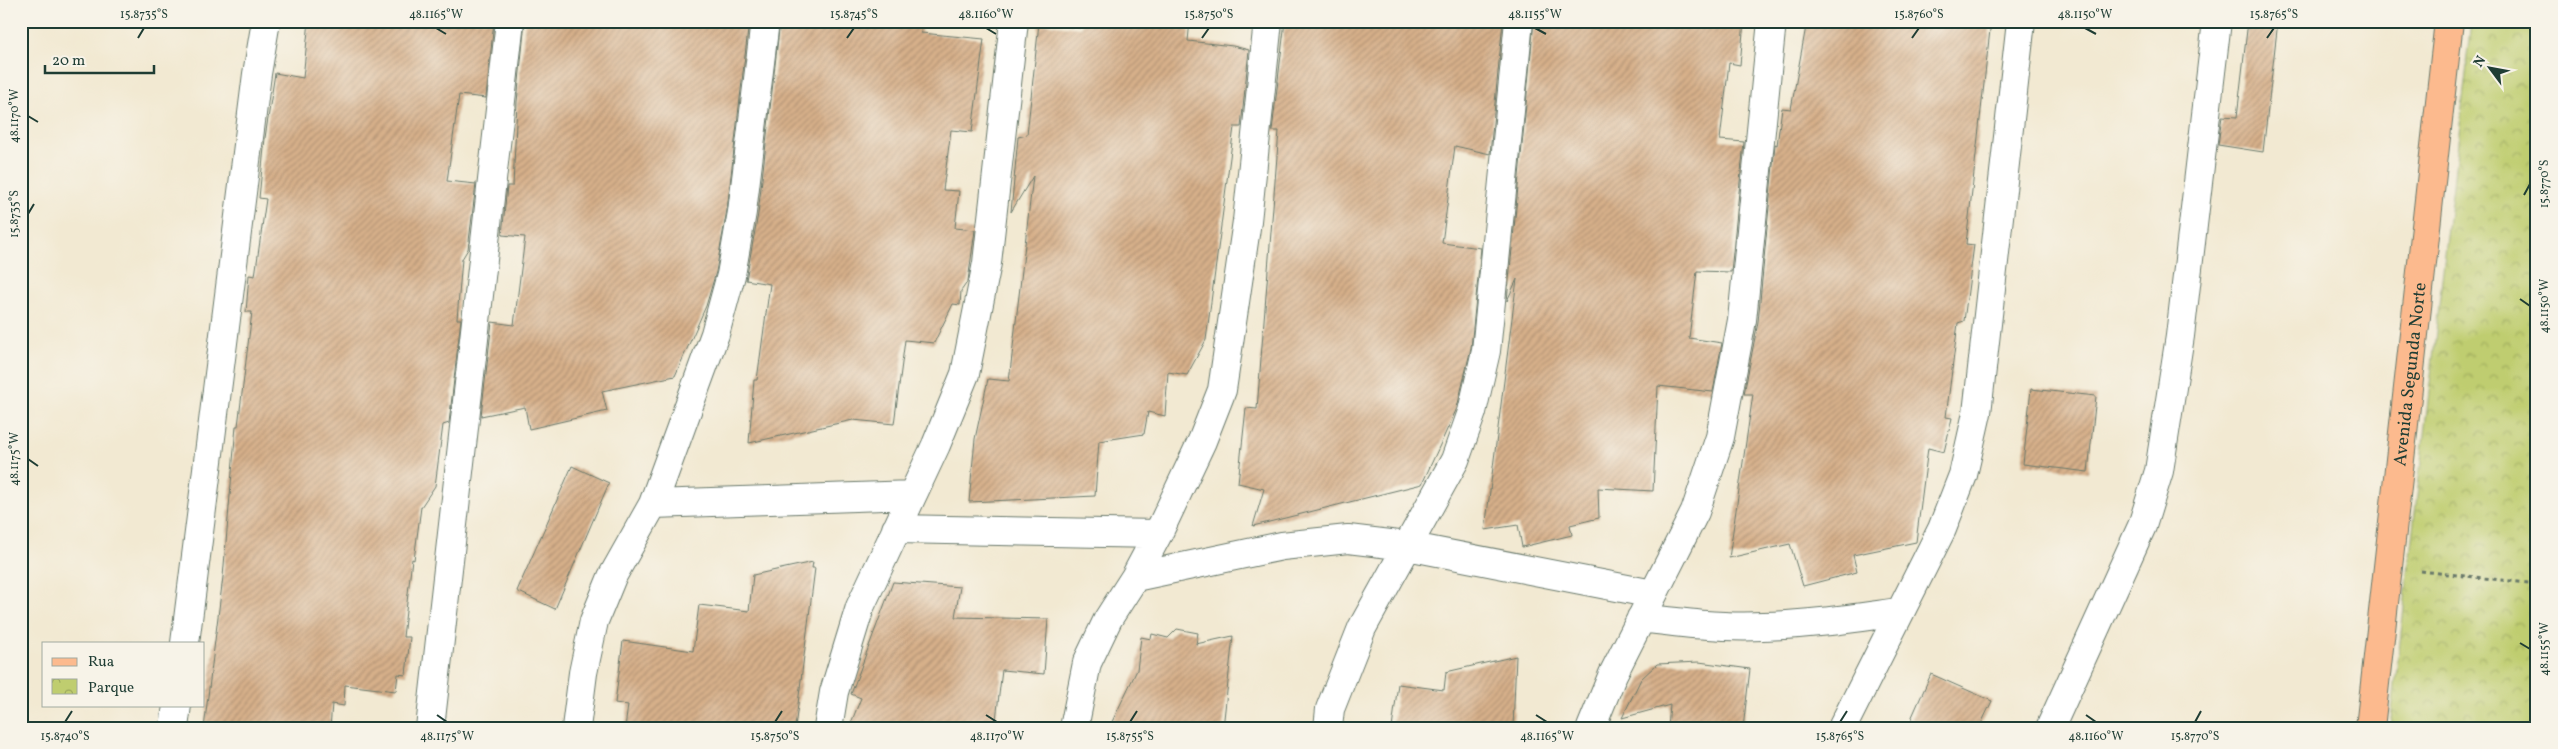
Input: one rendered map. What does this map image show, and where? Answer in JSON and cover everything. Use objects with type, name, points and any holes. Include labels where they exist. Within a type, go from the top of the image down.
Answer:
[{"type":"main road","name":"Avenida Segunda Norte","points":[[2370,728],[2449,21]]},
{"type":"street","points":[[185,642],[257,74],[266,21]]},
{"type":"street","points":[[430,728],[510,21]]},
{"type":"street","points":[[576,728],[583,673],[594,621],[612,577],[653,504],[715,334],[732,275],[742,212],[765,21]]},
{"type":"street","points":[[828,728],[834,692],[860,607],[936,445],[965,374],[987,263],[1014,21]]},
{"type":"street","points":[[1074,728],[1087,663],[1108,619],[1135,577],[1158,534],[1202,441],[1222,390],[1248,221],[1268,21]]},
{"type":"street","points":[[1328,728],[1330,709],[1362,628],[1455,460],[1472,412],[1486,351],[1519,21]]},
{"type":"street","points":[[1591,728],[1613,674],[1695,512],[1720,437],[1742,320],[1772,21]]},
{"type":"street","points":[[1842,728],[1942,529],[1960,484],[1977,413],[2021,21]]},
{"type":"street","points":[[2050,728],[2142,526],[2159,471],[2180,336],[2217,21]]},
{"type":"street","points":[[653,504],[912,495]]},
{"type":"street","points":[[896,529],[1158,534]]},
{"type":"street","points":[[1135,577],[1282,546],[1348,539],[1407,546],[1654,594]]},
{"type":"street","points":[[1641,618],[1695,625],[1762,626],[1827,622],[1899,612]]},
{"type":"street","points":[[174,728],[177,706]]},
{"type":"path","points":[[2388,567],[2537,584]]},
{"type":"green space","points":[[2472,21],[2537,21],[2537,728],[2390,728]]},
{"type":"building","points":[[309,21],[494,21],[486,98],[459,95],[447,181],[476,184],[468,249],[462,259],[457,319],[461,319],[449,423],[443,425],[435,486],[421,507],[414,560],[412,559],[403,637],[410,637],[406,675],[398,674],[396,691],[345,685],[344,706],[332,704],[330,728],[204,728],[223,577],[236,426],[238,426],[252,312],[246,312],[249,275],[255,276],[266,199],[259,198],[265,138],[275,73],[303,78]]},
{"type":"building","points":[[525,21],[749,21],[727,210],[716,272],[706,306],[675,376],[602,391],[607,411],[529,429],[525,407],[481,416],[492,322],[514,325],[525,237],[502,235],[507,186],[513,186],[517,102]]},
{"type":"building","points":[[780,21],[922,21],[921,33],[984,39],[972,132],[951,130],[943,190],[959,191],[955,228],[975,230],[968,281],[961,291],[960,305],[953,304],[934,343],[905,340],[894,424],[853,420],[749,443],[754,380],[757,380],[770,284],[746,280],[758,214]]},
{"type":"building","points":[[1082,21],[1190,21],[1188,41],[1233,46],[1249,50],[1241,127],[1234,127],[1206,340],[1187,375],[1168,372],[1165,416],[1148,412],[1144,434],[1099,441],[1095,496],[969,502],[975,439],[988,379],[1009,381],[1033,176],[1011,212],[1018,137],[1027,135],[1039,23],[1081,28]]},
{"type":"building","points":[[1285,21],[1354,21],[1389,25],[1390,21],[1503,21],[1490,154],[1455,146],[1442,243],[1481,248],[1471,348],[1457,408],[1422,484],[1253,526],[1264,489],[1238,483],[1246,408],[1257,409],[1279,131],[1272,131]]},
{"type":"building","points":[[1534,21],[1744,21],[1740,65],[1729,63],[1720,140],[1744,142],[1731,272],[1697,271],[1689,338],[1722,343],[1713,392],[1658,386],[1653,491],[1598,488],[1599,518],[1570,525],[1572,535],[1522,547],[1518,525],[1485,530],[1517,279],[1507,301]]},
{"type":"building","points":[[1807,21],[1991,21],[1966,244],[1974,245],[1964,321],[1958,323],[1946,417],[1952,418],[1944,452],[1928,448],[1916,542],[1853,555],[1857,572],[1803,586],[1790,544],[1729,558],[1753,394],[1744,394],[1758,322],[1775,144],[1777,145],[1782,108],[1791,109]]},
{"type":"building","points":[[2248,21],[2278,21],[2263,152],[2218,145],[2222,116],[2237,117]]},
{"type":"building","points":[[2031,389],[2096,396],[2088,472],[2023,464]]},
{"type":"building","points":[[572,466],[609,483],[555,609],[517,591]]},
{"type":"building","points":[[813,562],[812,568],[815,568],[795,728],[625,728],[628,705],[615,703],[623,641],[693,651],[699,605],[749,611],[753,575]]},
{"type":"building","points":[[893,582],[960,587],[955,617],[1048,619],[1044,674],[1002,670],[995,728],[849,728],[861,698],[851,694]]},
{"type":"building","points":[[1177,629],[1198,633],[1196,644],[1233,636],[1223,728],[1109,728],[1137,670],[1141,637],[1151,639],[1152,634],[1168,638]]},
{"type":"building","points":[[1516,656],[1513,728],[1392,728],[1398,684],[1444,690],[1446,672]]},
{"type":"building","points":[[1699,662],[1750,669],[1743,728],[1668,728],[1670,705],[1622,718],[1641,679],[1657,664]]},
{"type":"building","points":[[1931,674],[1992,701],[1979,728],[1931,728],[1911,719]]}]
